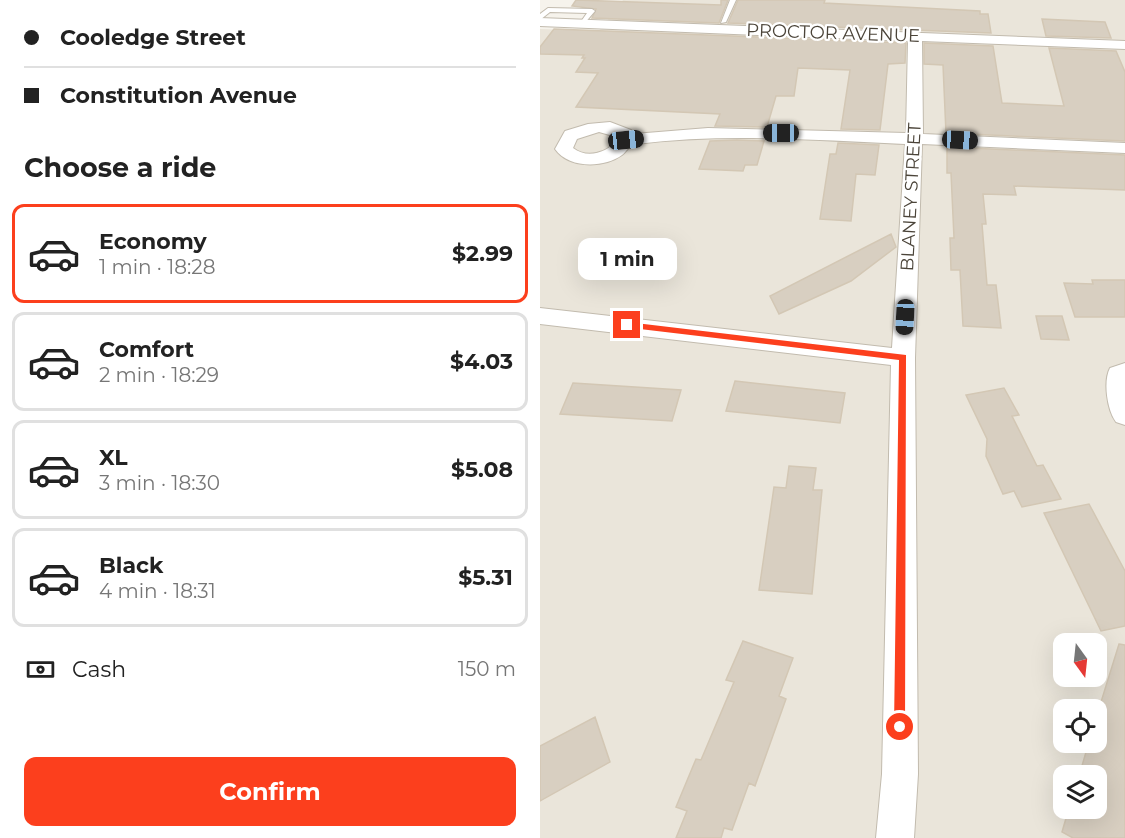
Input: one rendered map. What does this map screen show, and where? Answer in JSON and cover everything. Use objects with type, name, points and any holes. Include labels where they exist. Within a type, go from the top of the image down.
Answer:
[{"type":"street","name":"PROCTOR AVENUE","points":[[540,20],[1125,45]]},
{"type":"street","name":"BLANEY STREET","points":[[895,838],[900,774],[903,358],[914,138],[915,36]]},
{"type":"street","points":[[626,140],[708,133],[914,138],[1125,148]]},
{"type":"street","points":[[540,316],[903,358]]},
{"type":"street","points":[[1122,373],[1122,411],[1125,416]]},
{"type":"lane","points":[[723,22],[733,0]]},
{"type":"shaded area","points":[[623,0],[1125,0],[1125,838],[540,838],[540,29],[599,31]]},
{"type":"building","points":[[576,0],[721,5],[721,0],[728,0],[719,23],[592,18],[596,9],[572,6]]},
{"type":"building","points":[[738,0],[825,0],[824,3],[980,11],[980,14],[988,14],[991,33],[728,23]]},
{"type":"building","points":[[1042,19],[1105,22],[1111,38],[1046,36]]},
{"type":"building","points":[[554,29],[906,43],[905,63],[888,64],[880,130],[841,129],[850,70],[798,68],[794,96],[776,96],[767,127],[715,126],[720,114],[576,107],[598,73],[576,72],[585,58],[582,58],[584,55],[540,54],[540,47]]},
{"type":"building","points":[[924,43],[993,46],[1002,103],[1064,106],[1049,48],[1116,51],[1125,72],[1125,141],[946,133],[943,65],[924,64]]},
{"type":"building","points":[[710,141],[764,141],[757,165],[745,165],[743,171],[699,169]]},
{"type":"building","points":[[838,143],[879,145],[875,175],[856,174],[851,221],[820,219],[830,154],[836,154]]},
{"type":"building","points":[[947,147],[1125,155],[1125,190],[1014,186],[1016,195],[983,194],[986,224],[982,224],[987,285],[996,285],[1001,328],[963,326],[960,270],[951,270],[950,238],[954,238],[951,173],[947,173]]},
{"type":"building","points":[[891,234],[896,247],[851,281],[779,314],[770,296]]},
{"type":"building","points":[[1092,280],[1125,280],[1125,317],[1075,317],[1064,283],[1093,284]]},
{"type":"building","points":[[1036,316],[1062,316],[1069,340],[1041,339]]},
{"type":"building","points":[[735,381],[845,393],[840,423],[726,411]]},
{"type":"building","points":[[573,383],[681,390],[672,421],[560,414]]},
{"type":"building","points":[[1004,388],[1019,415],[1012,416],[1037,466],[1043,465],[1061,499],[1022,507],[1014,491],[1003,494],[986,456],[987,439],[966,395]]},
{"type":"building","points":[[789,466],[816,468],[813,490],[822,490],[812,594],[759,590],[774,487],[786,488]]},
{"type":"building","points":[[1089,504],[1125,571],[1125,626],[1101,631],[1044,513]]},
{"type":"building","points":[[743,641],[793,658],[779,696],[786,699],[755,786],[749,783],[732,830],[724,828],[721,838],[676,838],[687,811],[676,807],[696,759],[701,760],[734,682],[726,680]]},
{"type":"building","points":[[1119,644],[1125,645],[1125,838],[1073,838],[1062,832],[1066,819],[1107,819],[1107,765],[1082,765],[1086,753],[1107,753],[1107,699],[1102,699]]},
{"type":"building","points":[[595,717],[610,762],[540,801],[540,746]]},
{"type":"route","points":[[627,325],[903,358],[900,727]]}]
